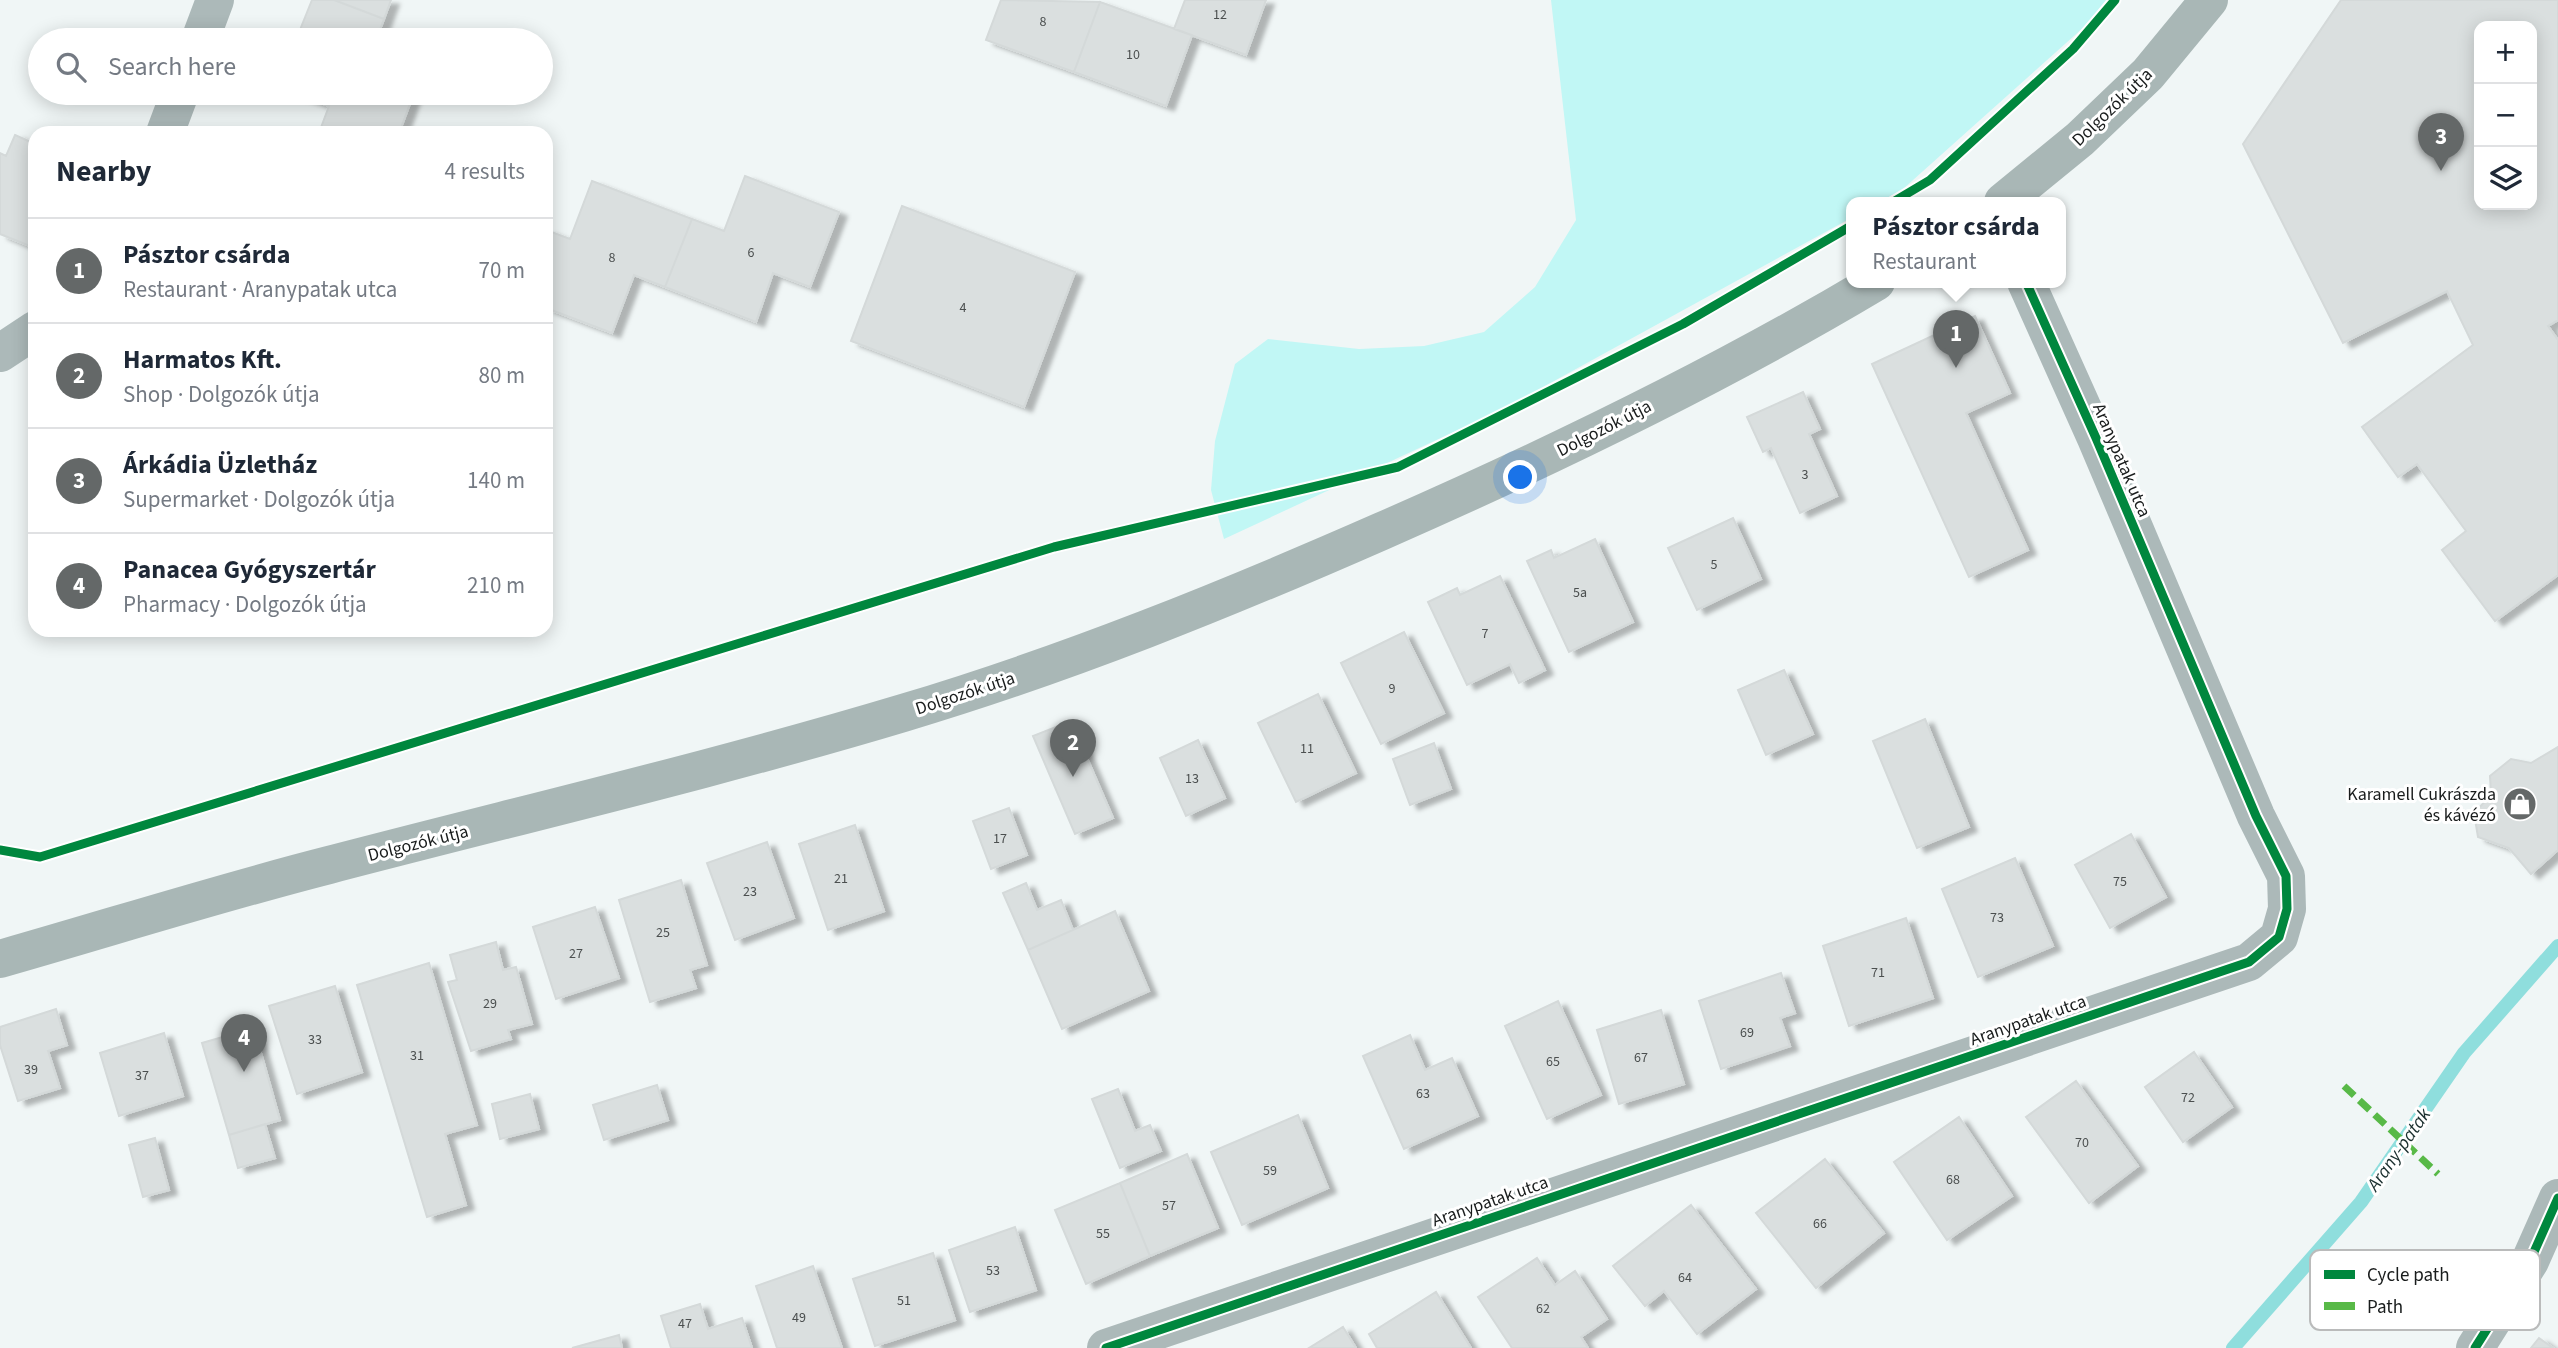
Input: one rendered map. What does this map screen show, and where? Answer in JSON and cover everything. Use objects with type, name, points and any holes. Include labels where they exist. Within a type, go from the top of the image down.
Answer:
[{"type":"main road","name":"Dolgozók útja","points":[[2009,197],[2080,139],[2148,74],[2209,0]]},
{"type":"main road","name":"Dolgozók útja","points":[[0,959],[325,866],[623,792],[892,716],[1063,660],[1220,602],[1521,470],[1710,375],[1865,288]]},
{"type":"street","points":[[204,28],[215,0]]},
{"type":"street","points":[[168,126],[176,105]]},
{"type":"street","name":"Aranypatak utca","points":[[1106,1348],[2249,961],[2279,937],[2287,909],[2286,876],[2256,816],[2029,288]]},
{"type":"street","points":[[0,352],[28,334]]},
{"type":"street","points":[[2535,1250],[2558,1198]]},
{"type":"street","points":[[2476,1348],[2487,1330]]},
{"type":"shaded area","points":[[1551,0],[2106,0],[2084,27],[1903,189],[1889,197],[1846,197],[1846,221],[1503,409],[1224,539],[1211,490],[1215,441],[1235,364],[1268,339],[1359,349],[1424,346],[1484,332],[1535,287],[1576,220]]},
{"type":"building","points":[[312,0],[334,0],[384,19],[381,28],[301,28]]},
{"type":"building","points":[[334,0],[391,0],[384,19]]},
{"type":"building","points":[[1001,0],[1100,2],[1074,72],[986,40]]},
{"type":"building","points":[[1185,0],[1266,0],[1246,55],[1174,29]]},
{"type":"building","points":[[2341,0],[2558,0],[2558,320],[2548,326],[2558,340],[2558,575],[2495,621],[2442,550],[2466,531],[2417,464],[2398,477],[2362,427],[2473,345],[2447,291],[2343,343],[2243,144]]},
{"type":"building","points":[[1100,2],[1192,35],[1166,106],[1074,72]]},
{"type":"building","points":[[326,105],[410,105],[402,126],[322,126],[329,106]]},
{"type":"building","points":[[15,135],[28,141],[28,245],[0,234],[0,153],[6,156]]},
{"type":"building","points":[[745,176],[839,212],[810,287],[773,273],[756,322],[665,287],[692,219],[724,231]]},
{"type":"building","points":[[592,181],[692,219],[665,287],[634,275],[612,333],[553,311],[553,233],[570,239]]},
{"type":"building","points":[[902,206],[1075,272],[1024,407],[851,341]]},
{"type":"building","points":[[1975,316],[2010,393],[1966,413],[2028,550],[1969,577],[1872,364]]},
{"type":"building","points":[[1803,392],[1820,429],[1809,434],[1837,496],[1800,513],[1771,448],[1763,452],[1747,417]]},
{"type":"building","points":[[1733,518],[1761,579],[1697,610],[1668,548]]},
{"type":"building","points":[[1595,539],[1633,622],[1569,652],[1527,561],[1551,550],[1554,558]]},
{"type":"building","points":[[1500,576],[1545,670],[1519,683],[1510,664],[1467,685],[1428,602],[1457,588],[1460,595]]},
{"type":"building","points":[[1404,632],[1444,713],[1381,744],[1341,663]]},
{"type":"building","points":[[1784,670],[1813,734],[1766,755],[1738,690]]},
{"type":"building","points":[[1318,694],[1356,773],[1296,802],[1258,723]]},
{"type":"building","points":[[1925,719],[1969,827],[1917,848],[1873,741]]},
{"type":"building","points":[[1071,721],[1113,818],[1075,834],[1033,736]]},
{"type":"building","points":[[1198,740],[1225,798],[1186,816],[1160,758]]},
{"type":"building","points":[[1434,743],[1451,789],[1410,805],[1393,759]]},
{"type":"building","name":"Karamell Cukrászda és kávézó","points":[[2558,747],[2558,850],[2531,874],[2509,848],[2478,837],[2474,813],[2491,795],[2490,776],[2511,759],[2531,763]]},
{"type":"building","points":[[1009,808],[1027,855],[991,869],[973,821]]},
{"type":"building","points":[[855,825],[884,911],[828,930],[799,844]]},
{"type":"building","points":[[2131,834],[2166,897],[2110,928],[2075,865]]},
{"type":"building","points":[[767,842],[794,918],[735,940],[707,863]]},
{"type":"building","points":[[2015,858],[2053,946],[1978,977],[1942,889]]},
{"type":"building","points":[[681,880],[707,965],[690,970],[696,988],[650,1002],[619,900]]},
{"type":"building","points":[[1026,883],[1037,910],[1061,900],[1073,930],[1028,950],[1003,893]]},
{"type":"building","points":[[595,907],[619,978],[556,999],[533,927]]},
{"type":"building","points":[[1115,911],[1149,991],[1062,1029],[1028,950]]},
{"type":"building","points":[[1906,918],[1933,998],[1849,1026],[1823,946]]},
{"type":"building","points":[[496,942],[503,970],[516,967],[532,1024],[508,1030],[511,1039],[471,1051],[448,982],[457,980],[450,955]]},
{"type":"building","points":[[429,963],[477,1125],[445,1134],[466,1205],[427,1217],[357,985]]},
{"type":"building","points":[[1781,973],[1795,1013],[1780,1018],[1790,1046],[1721,1069],[1699,1001]]},
{"type":"building","points":[[335,986],[362,1072],[297,1094],[269,1006]]},
{"type":"building","points":[[1558,1001],[1601,1095],[1547,1119],[1505,1026]]},
{"type":"building","points":[[56,1009],[67,1045],[48,1051],[60,1088],[18,1101],[0,1045],[0,1027]]},
{"type":"building","points":[[1661,1010],[1684,1084],[1619,1104],[1597,1030]]},
{"type":"building","points":[[254,1028],[280,1120],[229,1135],[202,1043]]},
{"type":"building","points":[[164,1033],[183,1096],[119,1116],[100,1053]]},
{"type":"building","points":[[1410,1035],[1425,1070],[1452,1058],[1478,1116],[1404,1149],[1363,1056]]},
{"type":"building","points":[[2194,1052],[2232,1107],[2183,1142],[2145,1087]]},
{"type":"building","points":[[2076,1081],[2138,1166],[2089,1203],[2026,1117]]},
{"type":"building","points":[[657,1085],[668,1120],[604,1140],[593,1105]]},
{"type":"building","points":[[1118,1089],[1135,1131],[1150,1125],[1161,1151],[1120,1168],[1092,1099]]},
{"type":"building","points":[[530,1094],[539,1129],[500,1139],[492,1104]]},
{"type":"building","points":[[1298,1115],[1328,1188],[1242,1225],[1211,1152]]},
{"type":"building","points":[[1959,1117],[2012,1196],[1947,1240],[1894,1162]]},
{"type":"building","points":[[265,1124],[275,1158],[238,1168],[229,1135]]},
{"type":"building","points":[[155,1138],[169,1190],[143,1197],[129,1145]]},
{"type":"building","points":[[1187,1154],[1218,1228],[1150,1256],[1120,1183]]},
{"type":"building","points":[[1825,1159],[1884,1233],[1816,1288],[1756,1213]]},
{"type":"building","points":[[1120,1183],[1150,1256],[1086,1284],[1055,1210]]},
{"type":"building","points":[[1691,1205],[1756,1289],[1697,1334],[1664,1291],[1645,1306],[1613,1266]]},
{"type":"building","points":[[1015,1227],[1036,1290],[970,1312],[949,1250]]},
{"type":"building","points":[[933,1253],[955,1320],[875,1346],[853,1279]]},
{"type":"building","points":[[1537,1258],[1555,1285],[1575,1271],[1607,1319],[1581,1337],[1588,1348],[1512,1348],[1478,1297]]},
{"type":"building","points":[[813,1266],[842,1348],[777,1348],[756,1286]]},
{"type":"building","points":[[1436,1292],[1471,1348],[1377,1348],[1369,1334]]},
{"type":"building","points":[[700,1304],[708,1329],[742,1318],[752,1348],[671,1348],[661,1316]]},
{"type":"building","points":[[1343,1327],[1356,1348],[1309,1348]]},
{"type":"building","points":[[619,1335],[622,1348],[572,1348]]},
{"type":"building","points":[[2539,1338],[2553,1348],[2531,1348]]},
{"type":"waterway","name":"Arany-patak","points":[[2319,1250],[2361,1202],[2464,1053],[2558,946]]},
{"type":"waterway","name":"Arany-patak","points":[[2233,1348],[2310,1260]]},
{"type":"marked path","points":[[2344,1086],[2438,1174]]},
{"type":"cycle path","points":[[1901,197],[1930,180],[2073,49],[2115,0]]},
{"type":"cycle path","points":[[0,850],[40,857],[1054,547],[1398,467],[1683,324],[1846,229]]},
{"type":"cycle path","points":[[1106,1348],[2249,962],[2279,937],[2287,909],[2286,876],[2256,816],[2096,438],[2029,288]]},
{"type":"cycle path","points":[[2535,1250],[2558,1198]]},
{"type":"cycle path","points":[[2475,1348],[2486,1330]]},
{"type":"place","name":"Árkádia Üzletház","points":[[2441,171]]},
{"type":"place","name":"Pásztor csárda","points":[[1956,368]]},
{"type":"place","name":"Harmatos Kft.","points":[[1073,777]]},
{"type":"place","name":"Karamell Cukrászda és kávézó","points":[[2520,804]]},
{"type":"place","name":"Panacea Gyógyszertár","points":[[244,1072]]}]
